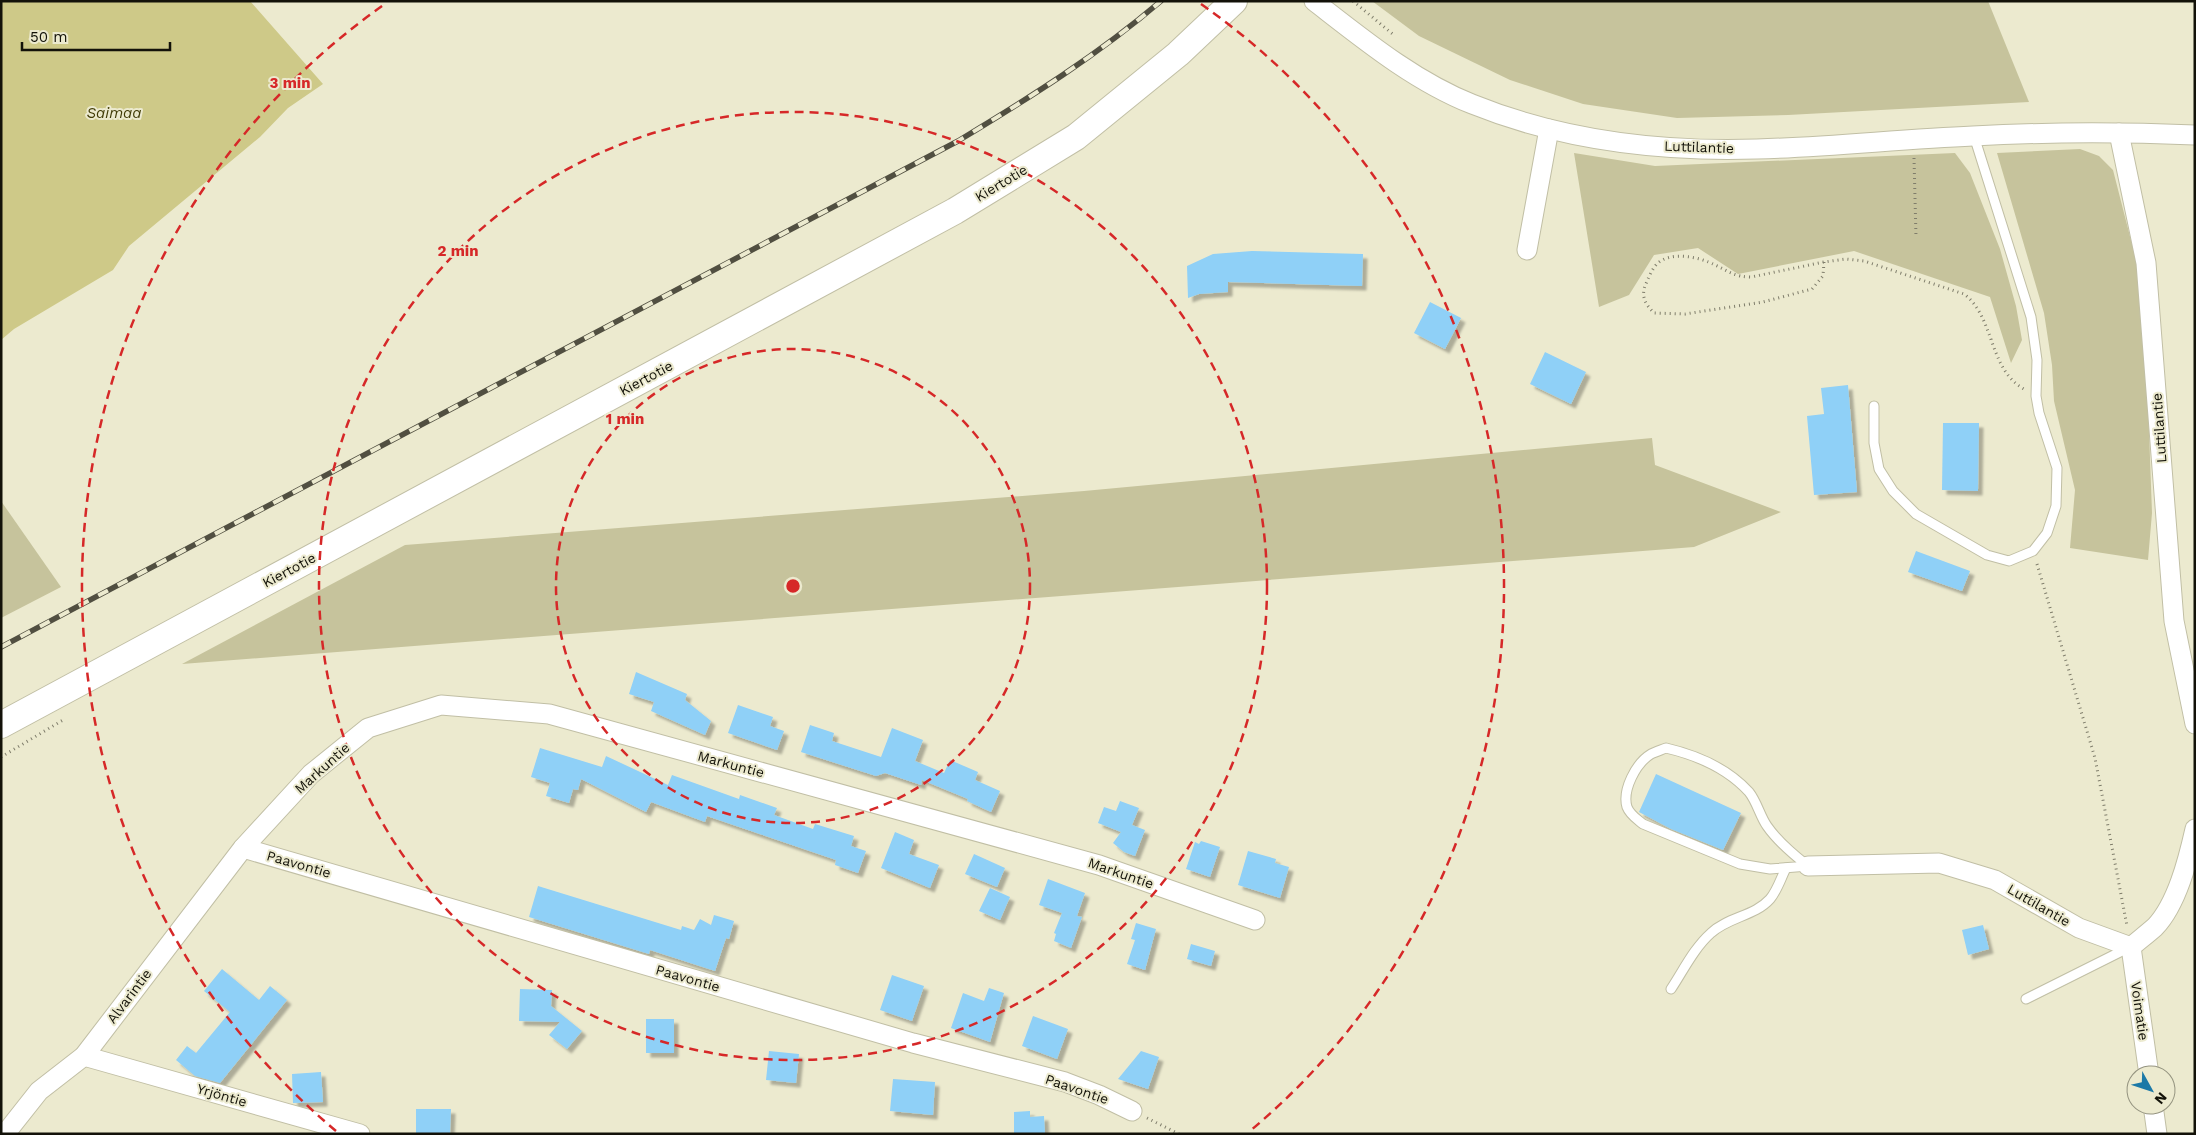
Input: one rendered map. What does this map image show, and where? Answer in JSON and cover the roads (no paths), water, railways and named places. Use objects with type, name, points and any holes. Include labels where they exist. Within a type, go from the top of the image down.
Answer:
[{"type":"street","name":"Kiertotie","points":[[1,725],[955,211],[1076,137],[1178,54],[1234,1]]},
{"type":"street","name":"Luttilantie","points":[[1314,1],[1364,40],[1432,85],[1470,104],[1510,119],[1580,136],[1662,147],[1756,149],[1974,136],[2119,133],[2195,135]]},
{"type":"street","points":[[1527,250],[1549,129]]},
{"type":"street","name":"Luttilantie","points":[[2119,133],[2146,262],[2174,621],[2195,724]]},
{"type":"street","name":"Markuntie","points":[[243,848],[312,774],[368,728],[441,705],[549,714],[1099,865],[1255,920]]},
{"type":"street","points":[[2130,947],[2156,926],[2174,896],[2188,861],[2195,830]]},
{"type":"street","name":"Alvarintie","points":[[5,1134],[39,1091],[84,1056],[243,848]]},
{"type":"street","name":"Paavontie","points":[[243,848],[913,1043],[1065,1082],[1099,1095],[1132,1111]]},
{"type":"street","name":"Luttilantie","points":[[1808,866],[1939,863],[1995,880],[2079,928],[2130,947]]},
{"type":"street","name":"Voimatie","points":[[2130,947],[2148,1065]]},
{"type":"street","name":"Yrjöntie","points":[[84,1056],[360,1134]]},
{"type":"street","points":[[2154,1115],[2157,1134]]},
{"type":"lane","points":[[1874,406],[1874,443],[1879,469],[1893,492],[1916,514],[1987,554],[2010,561],[2033,552],[2047,533],[2056,506],[2057,468],[2039,413],[2036,396],[2037,360],[2031,317],[1974,136]]},
{"type":"lane","points":[[1666,748],[1688,753],[1734,777],[1750,794],[1767,826],[1794,855],[1808,866],[1770,869],[1740,864],[1643,824],[1632,816],[1627,806],[1628,790],[1638,766],[1650,755],[1666,748]]},
{"type":"lane","points":[[1671,990],[1697,949],[1711,933],[1727,922],[1756,910],[1771,899],[1786,868]]},
{"type":"lane","points":[[2026,999],[2130,947]]},
{"type":"water","name":"Saimaa","points":[[1,1],[250,1],[323,84],[288,108],[260,137],[129,246],[113,270],[14,329],[1,340]]},
{"type":"railway","points":[[1,647],[958,141],[1088,58],[1161,1]]}]
